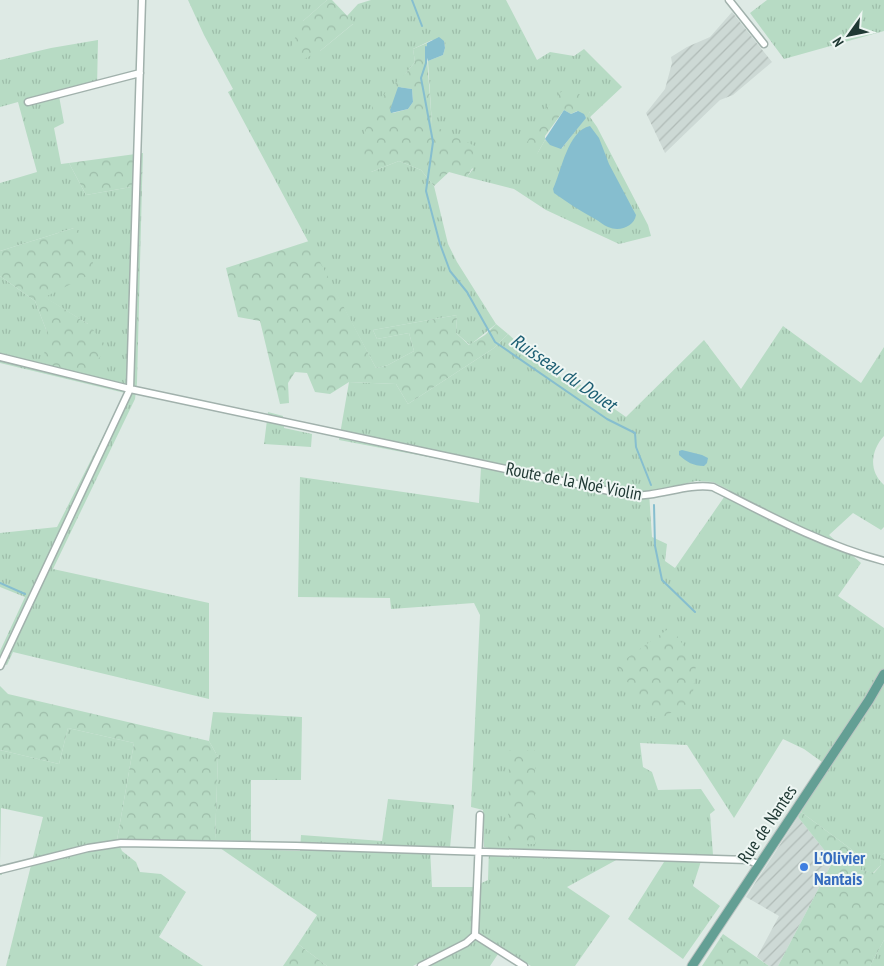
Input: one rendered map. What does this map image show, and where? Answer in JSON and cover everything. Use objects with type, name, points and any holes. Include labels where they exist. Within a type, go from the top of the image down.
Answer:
[{"type":"main road","name":"Rue de Nantes","points":[[692,966],[869,700],[884,674]]},
{"type":"main road","name":"Rue de Nantes","points":[[869,700],[884,681]]},
{"type":"street","points":[[0,666],[130,389],[142,0]]},
{"type":"street","points":[[729,0],[764,44]]},
{"type":"street","points":[[28,102],[140,73]]},
{"type":"street","name":"Route de la Noé Violin","points":[[0,357],[130,389],[628,495],[654,495],[702,485],[713,487],[818,538],[853,552],[884,561]]},
{"type":"street","points":[[421,966],[466,943],[475,935],[480,815]]},
{"type":"street","points":[[0,870],[88,848],[121,843],[478,851],[748,860],[760,865]]},
{"type":"street","points":[[475,935],[524,966]]},
{"type":"shaded area","points":[[732,12],[772,62],[733,95],[720,100],[665,153],[646,113],[665,89],[672,63],[671,57],[687,47],[710,37]]},
{"type":"shaded area","points":[[798,817],[833,861],[778,966],[769,966],[757,957],[779,916],[746,897]]},
{"type":"green space","points":[[188,0],[327,0],[303,21],[320,51],[353,24],[347,16],[358,4],[371,0],[506,0],[537,60],[550,52],[574,56],[584,49],[622,87],[590,117],[648,225],[651,236],[619,244],[546,210],[514,189],[467,177],[473,169],[432,126],[428,61],[443,55],[444,41],[432,40],[413,49],[415,62],[406,73],[371,172],[399,161],[421,170],[434,186],[448,244],[457,262],[496,324],[470,345],[456,333],[457,315],[373,330],[377,339],[409,333],[414,351],[388,365],[376,368],[228,92],[233,89],[204,35]],"holes":[[[563,91],[590,112],[562,148],[545,140],[537,154]]]},
{"type":"green space","points":[[327,0],[332,0],[354,23],[320,51],[302,60],[291,47],[303,21]]},
{"type":"green space","points":[[767,0],[884,0],[884,31],[784,59],[750,13]]},
{"type":"green space","points":[[98,40],[97,88],[59,96],[64,123],[54,128],[61,164],[69,163],[86,195],[142,185],[137,383],[135,399],[53,569],[209,603],[209,699],[13,652],[7,665],[0,662],[0,651],[25,597],[0,587],[0,533],[57,527],[125,393],[0,363],[0,276],[35,301],[47,332],[88,324],[44,297],[74,228],[0,251],[0,183],[37,172],[18,102],[0,107],[0,60],[51,48]]},
{"type":"green space","points":[[427,43],[432,125],[483,150],[467,177],[449,172],[434,186],[421,170],[399,161],[371,172],[361,161],[360,149],[373,105],[415,62],[413,49]],"holes":[[[398,87],[412,89],[413,102],[408,109],[393,113],[390,110]]]},
{"type":"green space","points":[[563,90],[575,90],[585,100],[590,112],[586,118],[577,111],[571,114],[564,110],[545,136],[545,140],[537,154],[525,146],[544,111]]},
{"type":"green space","points":[[143,153],[142,185],[86,195],[69,163]]},
{"type":"green space","points":[[74,228],[86,234],[95,272],[45,297],[88,324],[108,348],[85,374],[43,364],[47,332],[35,301],[0,276],[0,251]]},
{"type":"green space","points":[[309,241],[376,368],[388,365],[414,351],[409,333],[377,339],[373,330],[457,315],[456,333],[469,345],[485,335],[496,324],[508,334],[494,348],[408,404],[396,384],[349,382],[330,394],[315,392],[307,373],[295,372],[288,383],[289,403],[280,404],[260,321],[238,317],[226,268]]},
{"type":"green space","points":[[783,326],[861,383],[884,347],[884,436],[876,448],[873,460],[875,473],[884,485],[884,527],[881,530],[853,513],[829,535],[861,563],[838,596],[884,628],[884,853],[880,857],[881,865],[873,873],[861,870],[859,855],[801,812],[829,767],[804,749],[783,739],[734,818],[687,745],[640,743],[643,767],[652,772],[658,790],[701,789],[715,810],[710,814],[713,855],[703,855],[693,886],[720,906],[683,959],[628,919],[669,854],[629,853],[567,887],[610,916],[575,966],[531,966],[502,948],[490,966],[431,966],[433,963],[428,958],[413,966],[327,966],[298,944],[317,915],[220,848],[300,851],[301,835],[382,841],[388,799],[454,805],[450,848],[430,848],[432,887],[473,887],[488,880],[489,848],[484,847],[483,810],[471,807],[480,615],[474,603],[391,609],[390,598],[298,597],[300,477],[479,503],[481,467],[339,440],[349,382],[396,384],[408,404],[494,348],[508,334],[536,359],[574,387],[579,384],[626,417],[704,340],[741,389]],"holes":[[[696,481],[713,482],[729,490],[675,568],[665,561],[667,544],[652,537],[649,492]]]},
{"type":"green space","points":[[268,412],[283,416],[284,428],[312,434],[311,447],[264,444]]},
{"type":"green space","points":[[671,627],[696,664],[692,701],[658,720],[646,712],[617,665]]},
{"type":"green space","points":[[0,686],[8,694],[209,741],[218,757],[215,840],[117,840],[134,743],[68,728],[59,764],[0,750]]},
{"type":"green space","points":[[213,712],[302,717],[301,780],[251,780],[251,841],[215,840],[218,757],[209,741]]},
{"type":"green space","points":[[68,728],[134,743],[117,840],[122,851],[136,862],[140,872],[161,874],[186,892],[159,937],[203,966],[6,966],[43,817],[1,808],[0,863],[0,750],[59,764]]},
{"type":"green space","points":[[509,750],[535,750],[535,844],[508,844]]},
{"type":"green space","points":[[801,812],[859,855],[861,870],[874,873],[881,865],[880,856],[884,853],[884,940],[870,966],[778,966],[833,861],[798,817]]},
{"type":"green space","points":[[723,934],[769,966],[702,966]]},
{"type":"green space","points":[[884,940],[884,966],[870,966]]},
{"type":"green space","points":[[298,944],[327,966],[283,966]]},
{"type":"water","points":[[439,37],[444,41],[443,55],[428,61],[427,43]]},
{"type":"water","points":[[398,87],[412,89],[413,102],[408,109],[391,113],[390,110]]},
{"type":"water","points":[[564,110],[571,114],[578,111],[584,114],[586,118],[561,149],[550,145],[545,139]]},
{"type":"water","points":[[590,126],[599,138],[609,164],[636,215],[632,223],[621,229],[606,226],[554,193],[553,189],[571,143],[582,129]]},
{"type":"water","points":[[682,450],[708,458],[707,463],[704,466],[690,463],[679,455],[679,451]]},
{"type":"waterway","name":"Ruisseau du Douet","points":[[412,0],[422,26]]},
{"type":"waterway","name":"Ruisseau du Douet","points":[[426,47],[426,63],[421,78],[433,142],[426,191],[440,244],[450,271],[467,292],[495,342],[607,419],[635,433],[636,447],[651,485]]},
{"type":"waterway","name":"Ruisseau du Douet","points":[[654,505],[655,546],[662,580],[695,612]]},
{"type":"waterway","points":[[0,583],[25,594]]},
{"type":"place","name":"L'Olivier Nantais","points":[[804,867]]}]
